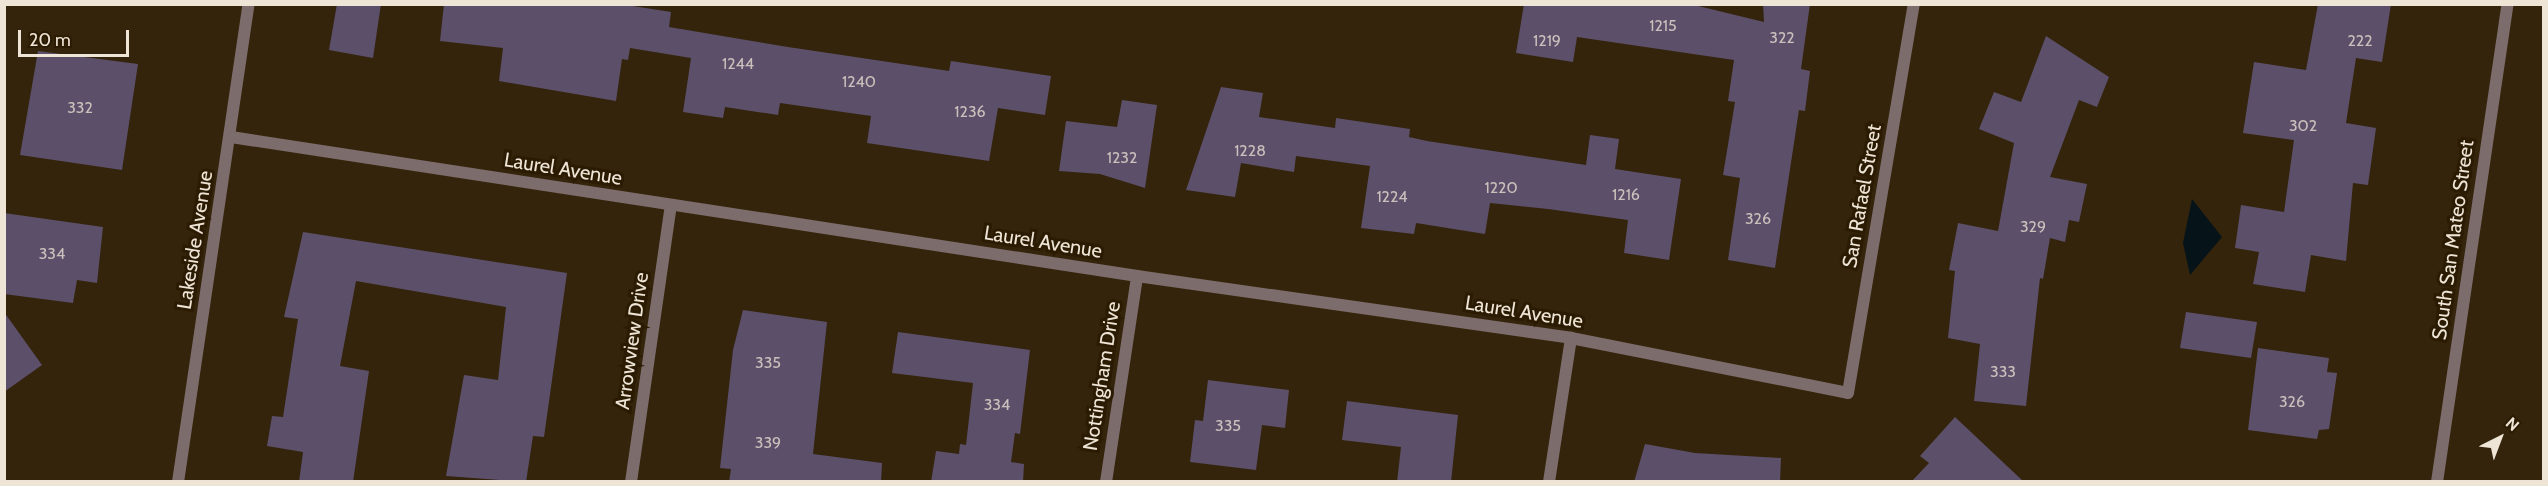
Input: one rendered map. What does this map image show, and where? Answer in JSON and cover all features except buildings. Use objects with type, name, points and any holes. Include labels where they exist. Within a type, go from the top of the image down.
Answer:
[{"type":"street","name":"Lakeside Avenue","points":[[178,482],[249,4]]},
{"type":"street","name":"San Rafael Street","points":[[1848,393],[1914,4]]},
{"type":"street","name":"South San Mateo Street","points":[[2438,482],[2508,4]]},
{"type":"street","name":"Laurel Avenue","points":[[231,137],[1137,276],[1571,338],[1848,393]]},
{"type":"street","name":"Arrowview Drive","points":[[631,482],[671,206]]},
{"type":"street","name":"Nottingham Drive","points":[[1106,482],[1137,276]]},
{"type":"street","points":[[1549,482],[1571,338]]},
{"type":"shaded area","points":[[2192,199],[2222,237],[2190,275],[2183,243]]}]
